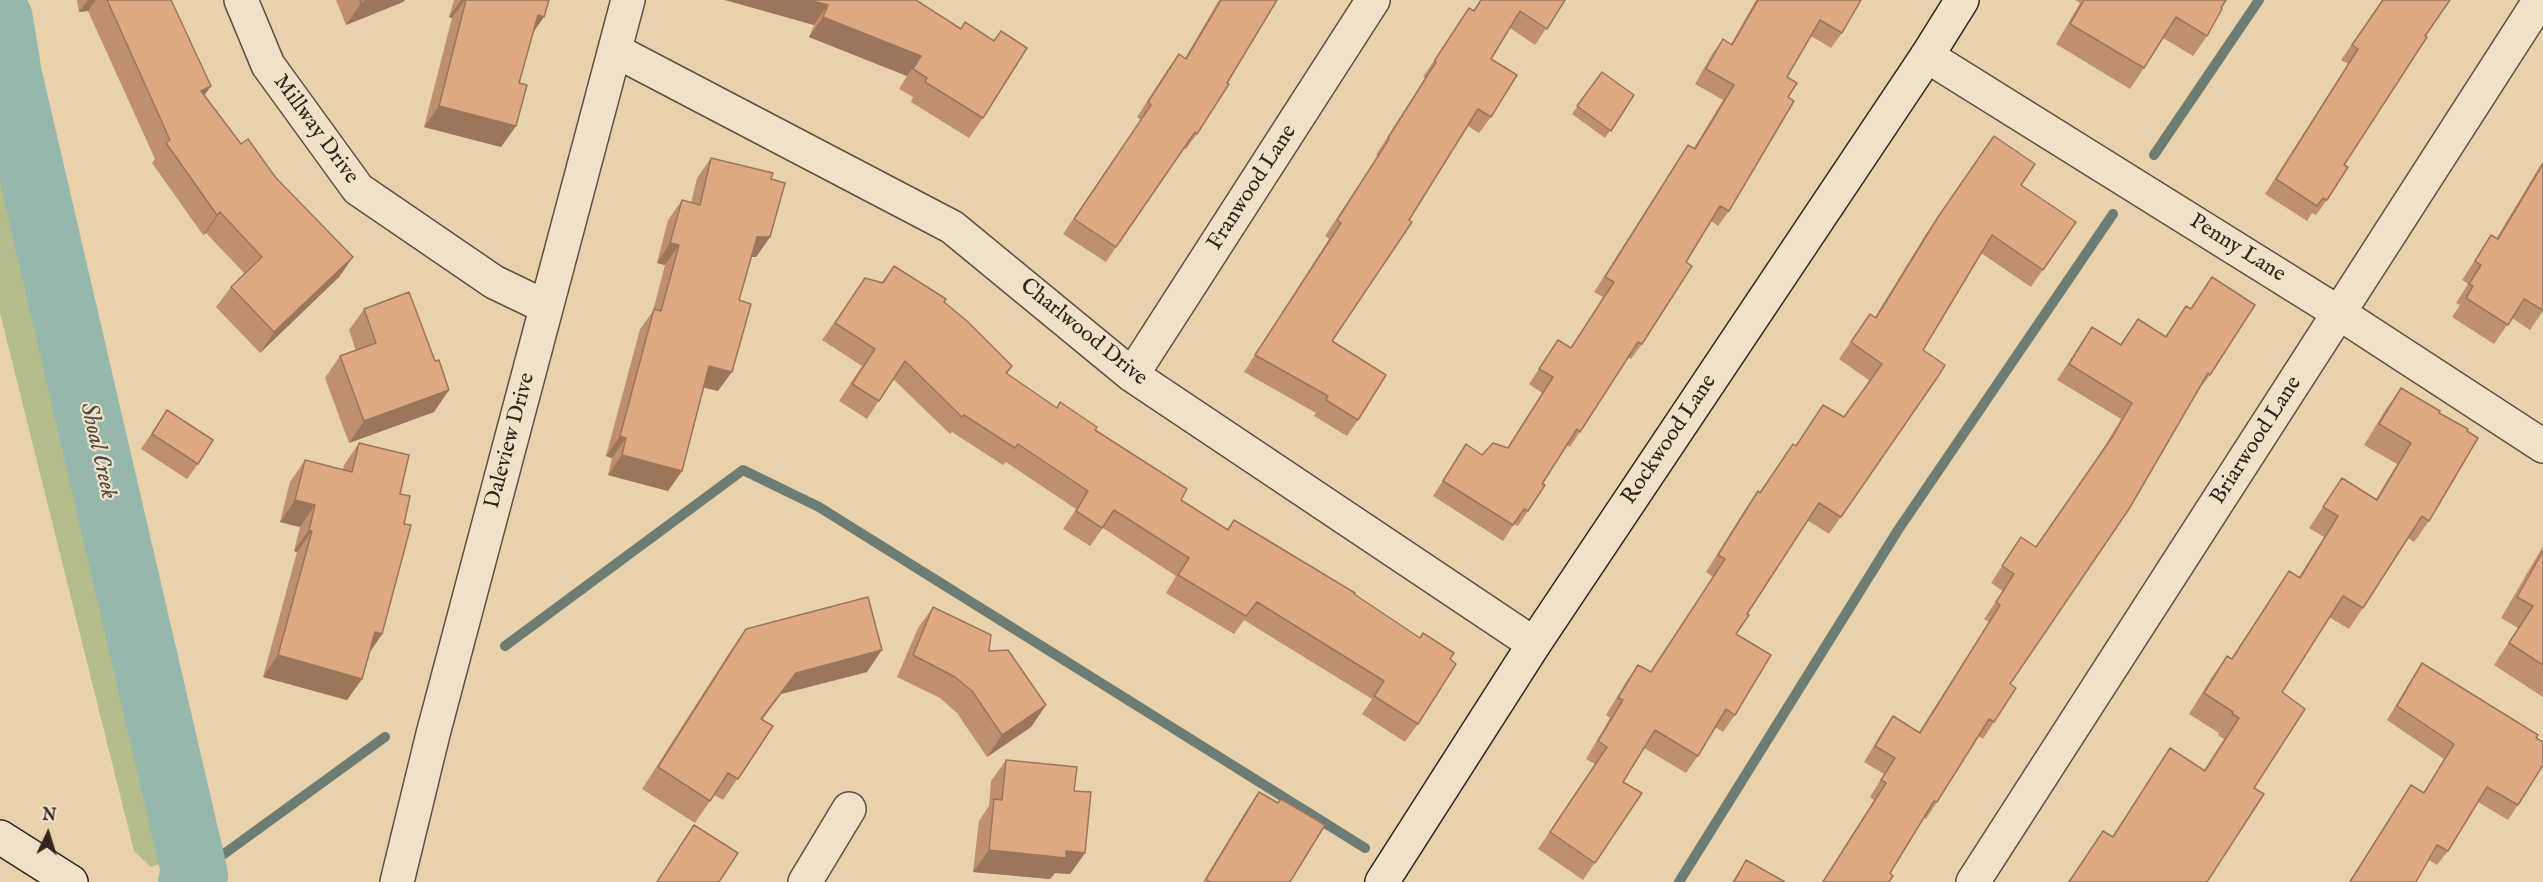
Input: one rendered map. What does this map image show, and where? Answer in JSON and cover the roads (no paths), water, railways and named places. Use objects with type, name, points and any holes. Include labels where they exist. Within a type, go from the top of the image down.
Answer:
[{"type":"street","name":"Millway Drive","points":[[241,0],[268,65],[358,189],[494,282],[546,307]]},
{"type":"street","name":"Daleview Drive","points":[[397,882],[627,0]]},
{"type":"street","name":"Franwood Lane","points":[[1132,375],[1373,0]]},
{"type":"street","name":"Rockwood Lane","points":[[1382,882],[1534,644],[1927,56],[1962,0]]},
{"type":"street","name":"Briarwood Lane","points":[[1973,882],[2540,0]]},
{"type":"street","name":"Charlwood Drive","points":[[615,51],[952,227],[1132,375],[1534,644]]},
{"type":"street","name":"Penny Lane","points":[[1927,56],[2339,313],[2543,446]]},
{"type":"street","points":[[805,882],[849,809]]},
{"type":"street","points":[[0,837],[71,882]]},
{"type":"waterway","points":[[2154,155],[2259,0]]},
{"type":"waterway","name":"Shoal Creek","points":[[0,19],[9,75],[195,875],[191,882]]},
{"type":"waterway","points":[[1679,882],[1898,530],[2113,214]]},
{"type":"waterway","points":[[505,646],[743,470],[819,507],[1365,848]]},
{"type":"waterway","points":[[195,875],[385,737]]}]
